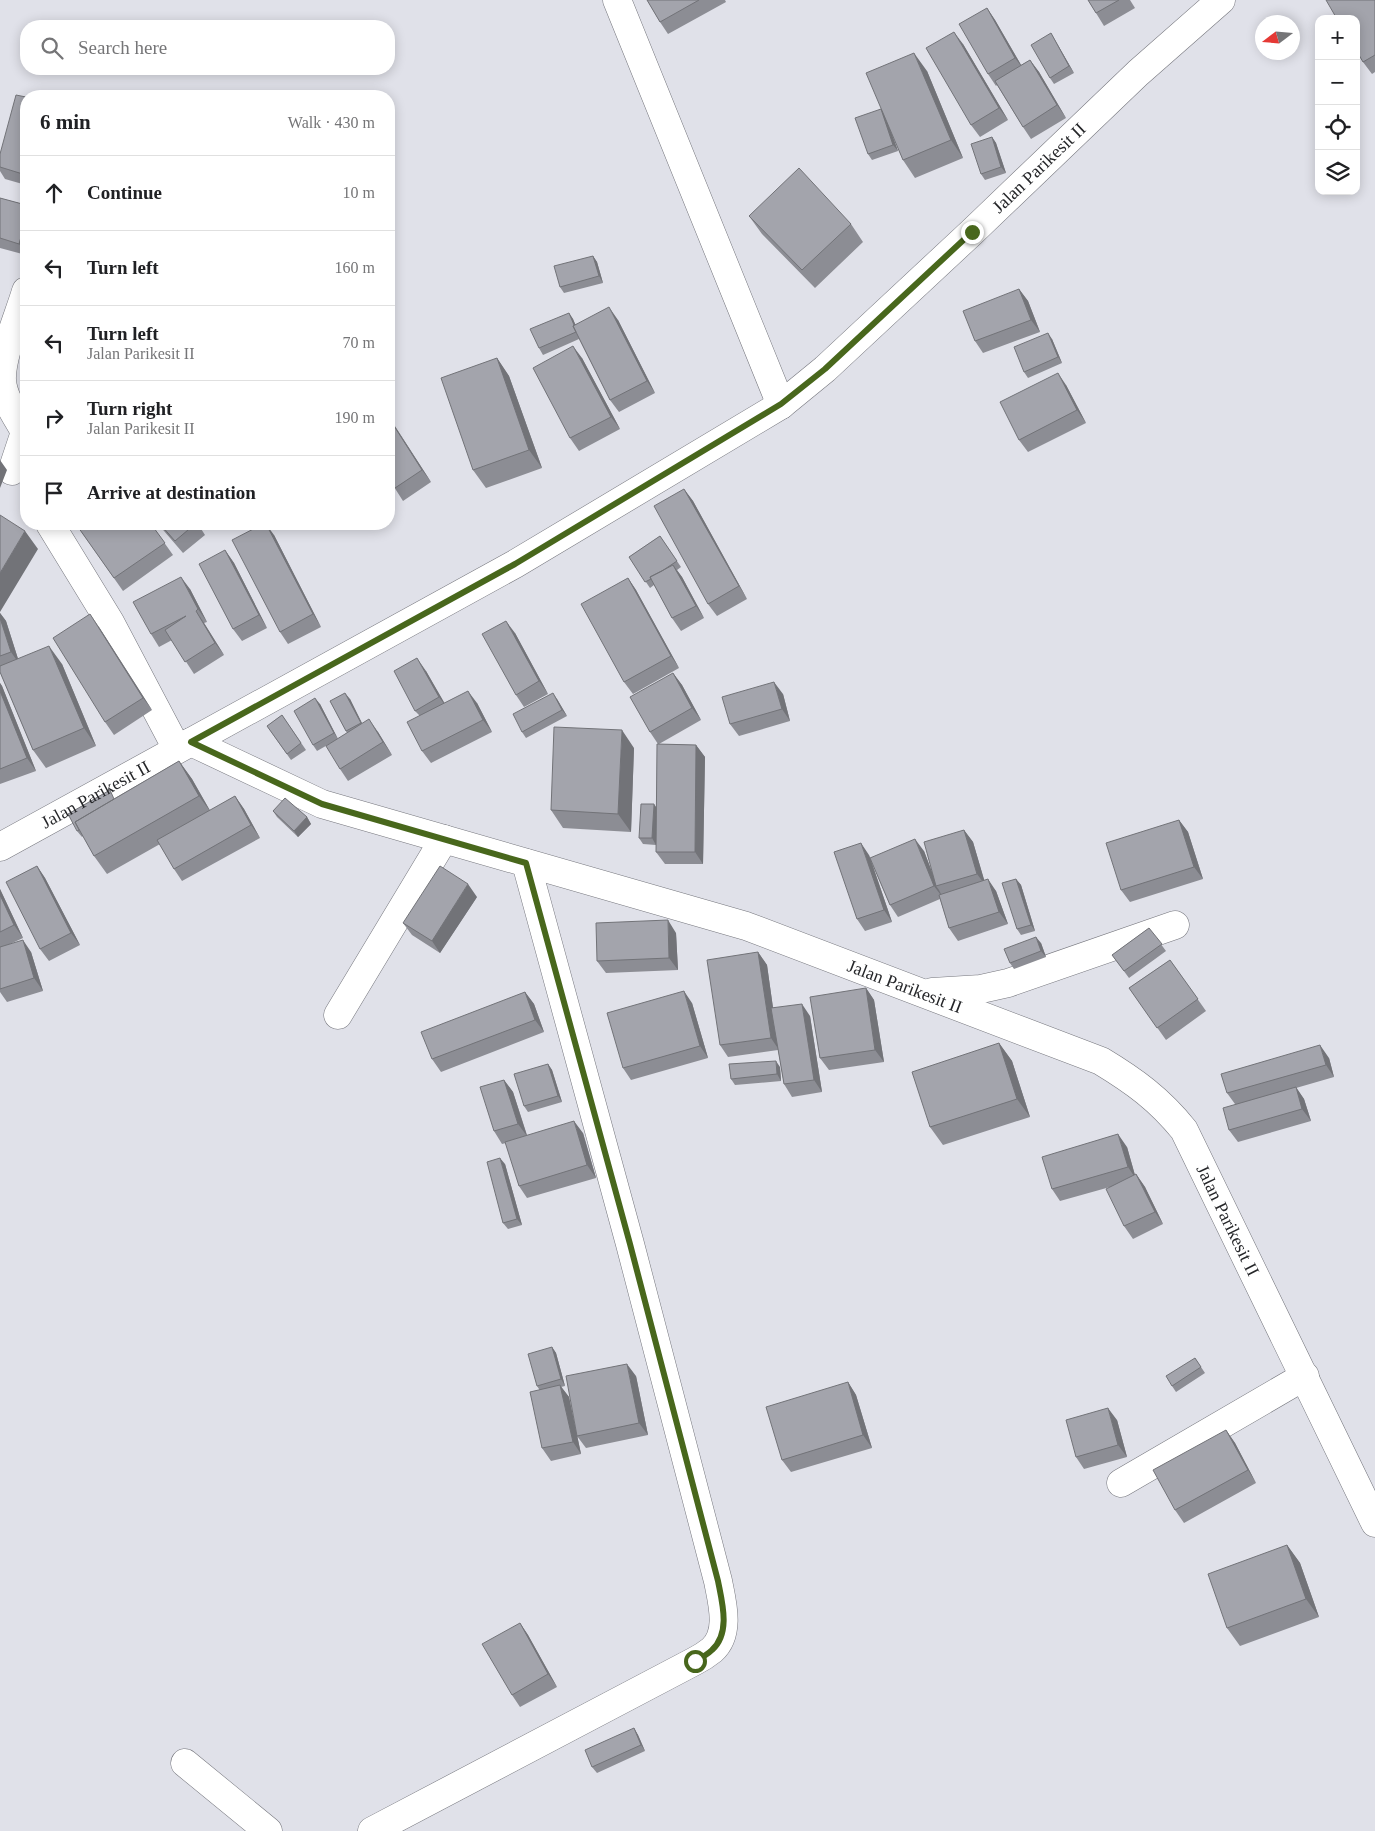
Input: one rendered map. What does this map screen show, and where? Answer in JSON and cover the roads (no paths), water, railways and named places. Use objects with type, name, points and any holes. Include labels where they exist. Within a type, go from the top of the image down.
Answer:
[{"type":"street","points":[[617,0],[781,404]]},
{"type":"street","name":"Jalan Parikesit II","points":[[0,847],[515,564],[781,404],[825,369],[1138,73],[1221,0]]},
{"type":"street","points":[[20,310],[4,362],[2,381],[8,399],[20,421]]},
{"type":"street","points":[[13,472],[20,450]]},
{"type":"street","points":[[54,530],[184,745]]},
{"type":"street","name":"Jalan Parikesit II","points":[[184,745],[322,804],[746,926],[1100,1061],[1148,1092],[1170,1112],[1188,1138],[1375,1522]]},
{"type":"street","points":[[338,1015],[444,839]]},
{"type":"street","points":[[372,1831],[695,1661],[714,1649],[724,1630],[724,1613],[718,1581],[630,1244],[526,863]]},
{"type":"street","points":[[923,993],[981,989],[1008,983],[1175,925]]},
{"type":"street","points":[[1121,1483],[1305,1376]]},
{"type":"street","points":[[185,1763],[268,1831]]}]
